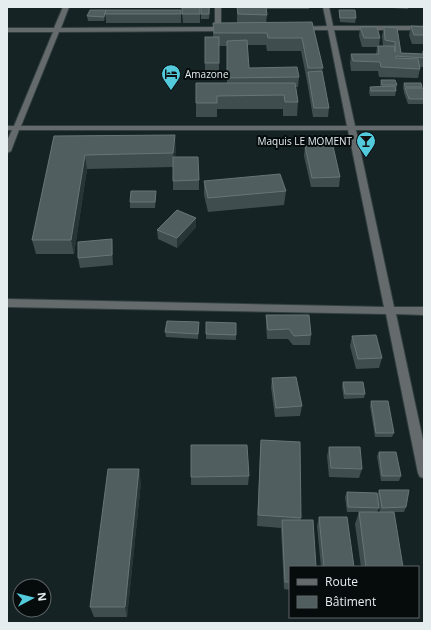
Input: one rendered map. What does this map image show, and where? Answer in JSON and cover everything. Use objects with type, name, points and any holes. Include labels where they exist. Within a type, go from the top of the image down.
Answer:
[{"type":"street","points":[[7,151],[55,30],[66,7]]},
{"type":"street","points":[[218,7],[218,29]]},
{"type":"street","points":[[326,7],[350,128],[424,473]]},
{"type":"street","points":[[292,28],[424,28]]},
{"type":"street","points":[[7,30],[233,29]]},
{"type":"street","points":[[7,128],[424,128]]},
{"type":"street","points":[[7,303],[424,312]]},
{"type":"building","points":[[182,7],[200,7],[200,14],[182,14]]},
{"type":"building","points":[[201,7],[209,7],[209,14],[201,14]]},
{"type":"building","points":[[237,7],[266,7],[267,15],[238,14]]},
{"type":"building","points":[[90,10],[106,10],[104,17],[87,16]]},
{"type":"building","points":[[106,10],[181,10],[181,14],[105,14]]},
{"type":"building","points":[[339,10],[355,10],[356,18],[340,18]]},
{"type":"building","points":[[312,22],[323,68],[308,68],[302,38],[268,38],[267,33],[214,33],[213,23]]},
{"type":"building","points":[[411,26],[424,27],[424,35],[414,35]]},
{"type":"building","points":[[360,27],[377,27],[380,38],[364,38]]},
{"type":"building","points":[[384,27],[397,28],[401,53],[424,54],[424,58],[396,56],[396,58],[418,59],[420,69],[381,67],[380,62],[353,61],[351,54],[379,54],[378,46],[394,46],[395,52],[395,42],[385,40]]},
{"type":"building","points":[[205,37],[219,37],[219,63],[205,63]]},
{"type":"building","points":[[247,40],[249,68],[297,67],[299,77],[227,78],[227,41]]},
{"type":"building","points":[[322,71],[329,108],[314,108],[308,72]]},
{"type":"building","points":[[381,80],[395,80],[397,85],[382,85]]},
{"type":"building","points":[[196,83],[295,83],[298,102],[285,102],[284,95],[217,96],[217,103],[196,103]]},
{"type":"building","points":[[404,83],[421,83],[422,87],[405,87]]},
{"type":"building","points":[[395,86],[396,91],[371,91],[370,87]]},
{"type":"building","points":[[405,88],[424,88],[424,99],[409,99]]},
{"type":"building","points":[[175,135],[173,153],[85,155],[71,240],[32,240],[54,136]]},
{"type":"building","points":[[305,146],[333,146],[340,177],[312,178]]},
{"type":"building","points":[[173,157],[198,157],[199,180],[173,181]]},
{"type":"building","points":[[280,174],[286,191],[208,198],[204,181]]},
{"type":"building","points":[[131,191],[156,191],[155,202],[130,202]]},
{"type":"building","points":[[177,210],[196,218],[177,238],[157,230]]},
{"type":"building","points":[[112,239],[112,255],[78,258],[78,242]]},
{"type":"building","points":[[266,315],[309,315],[311,335],[294,336],[289,329],[268,330]]},
{"type":"building","points":[[167,321],[199,322],[198,334],[165,332]]},
{"type":"building","points":[[206,322],[236,323],[236,335],[206,334]]},
{"type":"building","points":[[376,335],[382,358],[358,359],[352,336]]},
{"type":"building","points":[[296,377],[302,406],[276,408],[272,378]]},
{"type":"building","points":[[343,382],[363,382],[365,394],[345,394]]},
{"type":"building","points":[[371,401],[388,401],[394,433],[376,433]]},
{"type":"building","points":[[261,440],[300,442],[301,518],[258,515]]},
{"type":"building","points":[[191,445],[247,445],[249,476],[191,477]]},
{"type":"building","points":[[329,447],[360,447],[362,469],[331,468]]},
{"type":"building","points":[[379,452],[396,452],[401,476],[382,476]]},
{"type":"building","points":[[108,469],[139,469],[125,607],[90,607]]},
{"type":"building","points":[[379,490],[409,490],[406,507],[382,508]]},
{"type":"building","points":[[347,492],[377,493],[379,508],[348,507]]},
{"type":"building","points":[[359,512],[394,512],[403,566],[366,566]]},
{"type":"building","points":[[319,517],[347,517],[354,566],[324,566]]},
{"type":"building","points":[[282,520],[313,520],[316,566],[289,566],[289,582],[285,582]]},
{"type":"place","name":"Amazone","points":[[171,91]]},
{"type":"place","name":"Maquis LE MOMENT","points":[[366,158]]}]
